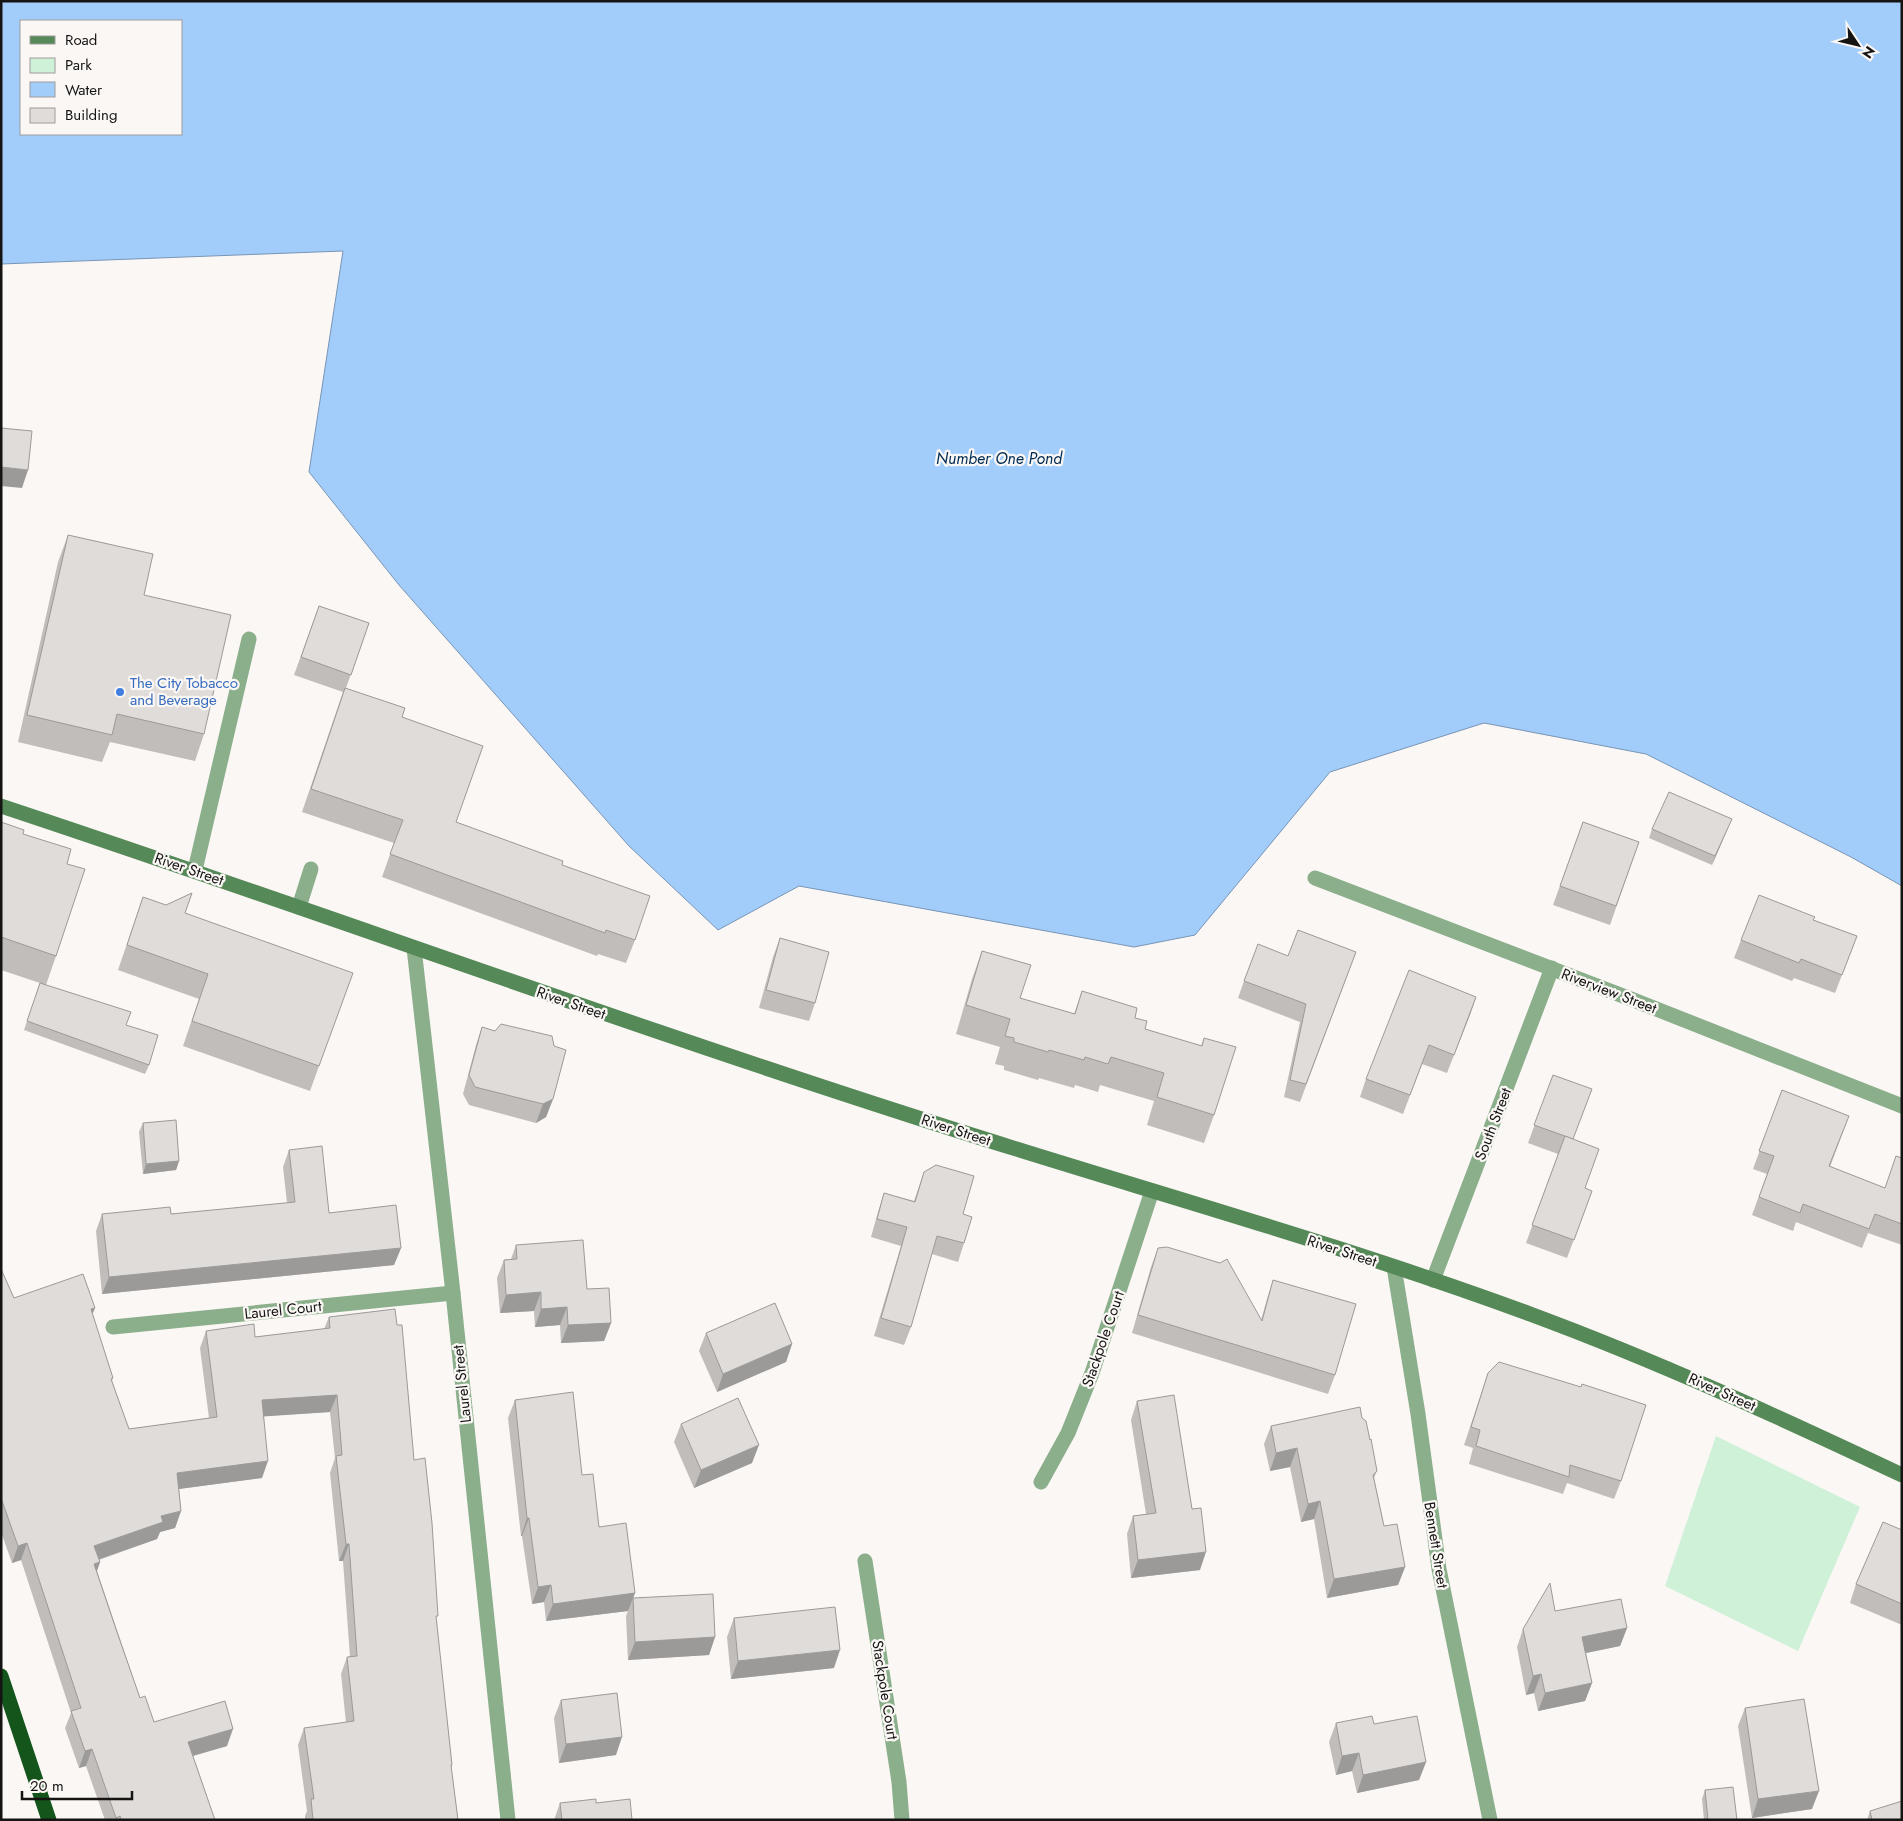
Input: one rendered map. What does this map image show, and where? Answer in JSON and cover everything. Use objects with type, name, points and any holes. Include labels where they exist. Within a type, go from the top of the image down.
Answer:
[{"type":"highway","points":[[1,1676],[49,1820]]},
{"type":"street","points":[[195,870],[249,639]]},
{"type":"street","name":"River Street","points":[[1,806],[195,870],[722,1054],[918,1118],[1394,1267],[1531,1314],[1686,1376],[1902,1475]]},
{"type":"street","points":[[299,907],[311,869]]},
{"type":"street","name":"Riverview Street","points":[[1315,878],[1552,968],[1902,1106]]},
{"type":"street","name":"Laurel Street","points":[[414,948],[453,1293],[508,1820]]},
{"type":"street","name":"South Street","points":[[1434,1280],[1552,968]]},
{"type":"street","name":"Stackpole Court","points":[[1041,1482],[1068,1433],[1092,1373],[1152,1191]]},
{"type":"street","name":"Bennett Street","points":[[1394,1267],[1418,1414],[1438,1569],[1490,1820]]},
{"type":"street","name":"Laurel Court","points":[[113,1328],[453,1293]]},
{"type":"street","name":"Stackpole Court","points":[[865,1561],[900,1782],[902,1820]]},
{"type":"green space","points":[[1716,1436],[1860,1507],[1798,1651],[1665,1586]]},
{"type":"water","name":"Number One Pond","points":[[1,1],[1902,1],[1902,886],[1851,857],[1646,754],[1484,723],[1330,772],[1195,935],[1134,947],[799,886],[718,930],[629,846],[399,585],[309,472],[343,251],[1,264]]},
{"type":"building","points":[[1,428],[32,431],[28,470],[1,467]]},
{"type":"building","name":"The City Tobacco and Beverage","points":[[68,535],[153,554],[144,595],[231,615],[204,734],[117,714],[112,735],[27,715]]},
{"type":"building","points":[[319,606],[369,623],[351,675],[301,657]]},
{"type":"building","points":[[345,688],[405,708],[402,717],[483,746],[456,822],[563,861],[562,865],[650,896],[635,940],[606,930],[605,933],[390,854],[403,820],[311,789]]},
{"type":"building","points":[[1669,792],[1732,819],[1715,856],[1652,829]]},
{"type":"building","points":[[1,822],[24,830],[23,834],[71,849],[67,864],[85,869],[56,956],[1,937]]},
{"type":"building","points":[[1583,822],[1639,842],[1616,906],[1560,886]]},
{"type":"building","points":[[192,893],[185,913],[353,973],[319,1066],[192,1021],[208,974],[127,945],[143,897],[166,905]]},
{"type":"building","points":[[1759,895],[1815,917],[1813,920],[1857,936],[1842,975],[1801,959],[1799,963],[1741,940]]},
{"type":"building","points":[[1298,930],[1356,952],[1306,1084],[1290,1080],[1306,1004],[1244,981],[1258,944],[1288,956]]},
{"type":"building","points":[[780,938],[829,952],[815,1003],[766,990]]},
{"type":"building","points":[[982,951],[1031,965],[1020,998],[1075,1014],[1082,991],[1137,1008],[1135,1018],[1147,1021],[1145,1029],[1202,1046],[1204,1038],[1236,1047],[1214,1115],[1157,1097],[1164,1073],[1111,1057],[1108,1064],[1085,1057],[1084,1060],[1049,1050],[1048,1052],[1014,1042],[1014,1038],[1005,1036],[1010,1019],[966,1005]]},
{"type":"building","points":[[1409,970],[1476,997],[1454,1055],[1429,1045],[1410,1095],[1366,1079]]},
{"type":"building","points":[[40,983],[131,1012],[126,1025],[158,1035],[149,1065],[27,1021]]},
{"type":"building","points":[[501,1024],[552,1036],[554,1046],[566,1050],[553,1099],[543,1104],[475,1087],[469,1075],[482,1027],[495,1031]]},
{"type":"building","points":[[1553,1075],[1592,1089],[1573,1139],[1534,1125]]},
{"type":"building","points":[[1782,1090],[1849,1116],[1829,1166],[1885,1188],[1896,1156],[1902,1158],[1902,1224],[1875,1214],[1869,1229],[1803,1204],[1800,1213],[1759,1197],[1774,1156],[1759,1151]]},
{"type":"building","points":[[176,1120],[179,1161],[146,1164],[143,1123]]},
{"type":"building","points":[[1565,1136],[1599,1149],[1585,1188],[1592,1191],[1574,1240],[1532,1225]]},
{"type":"building","points":[[322,1146],[329,1213],[396,1205],[401,1248],[109,1277],[102,1214],[170,1207],[171,1214],[295,1202],[289,1150]]},
{"type":"building","points":[[936,1165],[974,1176],[963,1214],[972,1217],[964,1243],[937,1236],[911,1327],[881,1318],[907,1227],[877,1219],[884,1193],[915,1202],[924,1172]]},
{"type":"building","points":[[583,1240],[587,1289],[609,1288],[611,1323],[568,1325],[567,1307],[541,1309],[541,1292],[506,1295],[504,1260],[517,1259],[516,1245]]},
{"type":"building","points":[[1167,1247],[1220,1263],[1227,1259],[1262,1321],[1273,1280],[1356,1304],[1335,1375],[1138,1315],[1158,1248]]},
{"type":"building","points":[[1,1269],[14,1298],[83,1274],[95,1308],[91,1309],[113,1378],[111,1379],[129,1429],[217,1417],[206,1331],[254,1324],[255,1337],[330,1328],[329,1317],[395,1309],[397,1325],[402,1325],[414,1460],[425,1458],[432,1523],[438,1616],[436,1616],[458,1820],[313,1820],[311,1799],[314,1799],[304,1728],[354,1721],[347,1657],[357,1656],[349,1544],[346,1544],[336,1456],[342,1455],[337,1395],[262,1400],[268,1461],[177,1473],[181,1511],[161,1516],[163,1522],[94,1546],[100,1562],[94,1564],[117,1632],[140,1698],[145,1696],[154,1722],[225,1701],[233,1729],[188,1742],[215,1820],[121,1820],[120,1816],[116,1818],[92,1749],[85,1751],[71,1711],[81,1708],[27,1543],[18,1546],[1,1498]]},
{"type":"building","points":[[775,1303],[792,1344],[723,1374],[706,1333]]},
{"type":"building","points":[[1499,1362],[1581,1387],[1582,1384],[1646,1405],[1621,1481],[1570,1465],[1569,1477],[1476,1446],[1480,1430],[1471,1427],[1488,1373]]},
{"type":"building","points":[[573,1392],[582,1475],[593,1474],[599,1527],[626,1523],[635,1593],[553,1604],[551,1585],[538,1587],[529,1518],[527,1518],[515,1400]]},
{"type":"building","points":[[1174,1395],[1192,1509],[1201,1508],[1206,1552],[1138,1560],[1133,1516],[1156,1513],[1137,1401]]},
{"type":"building","points":[[738,1398],[759,1445],[701,1470],[681,1424]]},
{"type":"building","points":[[1360,1407],[1362,1418],[1366,1421],[1371,1439],[1377,1471],[1373,1475],[1384,1526],[1397,1524],[1405,1567],[1334,1579],[1320,1501],[1308,1504],[1297,1448],[1276,1453],[1271,1426]]},
{"type":"building","points":[[1883,1522],[1902,1530],[1902,1604],[1856,1584]]},
{"type":"building","points":[[1550,1583],[1555,1611],[1621,1599],[1627,1628],[1582,1637],[1592,1683],[1545,1693],[1541,1674],[1533,1676],[1523,1629]]},
{"type":"building","points":[[713,1594],[715,1637],[635,1642],[633,1598]]},
{"type":"building","points":[[835,1607],[840,1650],[738,1661],[734,1618]]},
{"type":"building","points":[[617,1693],[622,1737],[566,1744],[561,1700]]},
{"type":"building","points":[[1804,1699],[1819,1791],[1758,1799],[1745,1708]]},
{"type":"building","points":[[1372,1716],[1374,1724],[1417,1716],[1426,1762],[1363,1775],[1359,1753],[1342,1756],[1336,1723]]},
{"type":"building","points":[[1733,1787],[1737,1820],[1708,1820],[1705,1790]]},
{"type":"building","points":[[596,1799],[596,1803],[630,1799],[632,1820],[562,1820],[560,1803]]},
{"type":"building","points":[[1902,1801],[1902,1820],[1872,1820],[1870,1811]]},
{"type":"place","name":"The City Tobacco and Beverage","points":[[120,692]]}]
